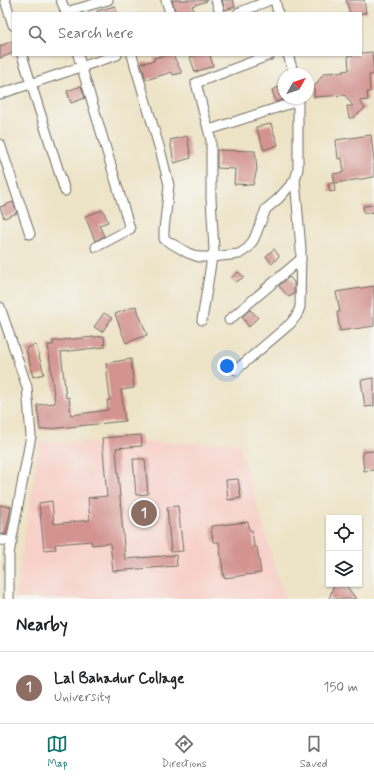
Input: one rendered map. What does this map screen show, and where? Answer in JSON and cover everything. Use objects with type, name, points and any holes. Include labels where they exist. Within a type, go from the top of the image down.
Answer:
[{"type":"street","points":[[5,0],[12,22]]},
{"type":"street","points":[[61,0],[66,12]]},
{"type":"street","points":[[69,12],[108,0]]},
{"type":"street","points":[[166,0],[170,12]]},
{"type":"street","points":[[216,0],[220,12]]},
{"type":"street","points":[[240,12],[270,0]]},
{"type":"street","points":[[275,0],[278,12]]},
{"type":"street","points":[[22,56],[65,192]]},
{"type":"street","points":[[78,56],[130,229],[96,248]]},
{"type":"street","points":[[0,94],[114,56]]},
{"type":"street","points":[[132,56],[161,153],[169,186],[164,239],[188,253],[199,257],[239,254],[248,248],[254,239],[266,209],[278,199],[295,180]]},
{"type":"street","points":[[202,320],[214,250],[211,198],[211,140],[196,83],[267,56]]},
{"type":"street","points":[[288,56],[292,68]]},
{"type":"street","points":[[209,130],[284,104]]},
{"type":"street","points":[[236,370],[291,323],[297,315],[300,307],[301,250],[295,180],[298,169],[298,104]]},
{"type":"street","points":[[0,144],[30,234]]},
{"type":"street","points":[[229,320],[301,259]]},
{"type":"street","points":[[0,307],[27,387],[31,436],[9,554],[9,599]]},
{"type":"street","points":[[0,540],[12,541]]},
{"type":"shaded area","points":[[40,442],[239,443],[284,599],[14,599]]},
{"type":"building","points":[[172,0],[207,0],[192,6],[195,12],[176,12]]},
{"type":"building","points":[[222,0],[233,0],[235,7],[225,10]]},
{"type":"building","points":[[346,0],[364,0],[366,13],[350,12]]},
{"type":"building","points":[[115,6],[117,12],[97,12]]},
{"type":"building","points":[[12,41],[12,53],[0,58],[0,46]]},
{"type":"building","points":[[372,52],[374,74],[369,75],[370,92],[367,92],[368,100],[359,101],[365,108],[353,118],[349,118],[347,106],[353,106],[345,95],[314,97],[314,87],[324,73],[344,72],[343,71],[349,70],[348,56],[362,56],[362,53]]},
{"type":"building","points":[[174,56],[182,73],[173,75],[172,72],[146,80],[141,63],[154,61],[154,58]]},
{"type":"building","points":[[210,56],[213,66],[195,72],[190,57]]},
{"type":"building","points":[[81,86],[85,98],[71,103],[67,91]]},
{"type":"building","points":[[278,88],[278,101],[276,102],[272,90]]},
{"type":"building","points":[[271,124],[278,145],[264,150],[256,127]]},
{"type":"building","points":[[371,135],[374,160],[374,177],[335,183],[333,174],[344,172],[342,158],[338,159],[336,140]]},
{"type":"building","points":[[187,136],[191,158],[174,163],[170,140]]},
{"type":"building","points":[[217,150],[255,151],[257,169],[253,185],[234,184],[235,169],[217,168]]},
{"type":"building","points":[[328,183],[334,183],[335,191],[330,192]]},
{"type":"building","points":[[13,202],[17,213],[4,218],[0,207]]},
{"type":"building","points":[[374,205],[374,212],[364,213],[363,206]]},
{"type":"building","points":[[103,210],[108,222],[99,225],[104,236],[95,241],[85,216]]},
{"type":"building","points":[[274,249],[279,256],[272,264],[266,256]]},
{"type":"building","points":[[238,272],[244,277],[236,282],[231,278]]},
{"type":"building","points":[[289,277],[294,282],[294,294],[289,297],[279,286]]},
{"type":"building","points":[[374,286],[374,326],[340,331],[337,312],[340,312],[336,292]]},
{"type":"building","points":[[136,306],[147,335],[126,343],[115,314]]},
{"type":"building","points":[[250,310],[258,317],[249,327],[242,317]]},
{"type":"building","points":[[104,313],[112,318],[102,332],[94,327]]},
{"type":"building","points":[[104,336],[105,347],[61,352],[66,398],[69,397],[71,415],[108,410],[107,400],[110,400],[106,363],[131,359],[134,388],[121,390],[125,421],[40,430],[37,405],[55,403],[48,345],[53,345],[53,341]]},
{"type":"building","points":[[36,345],[44,374],[33,377],[26,348]]},
{"type":"building","points":[[374,378],[374,406],[365,407],[361,380]]},
{"type":"building","points":[[141,435],[142,446],[116,448],[125,559],[176,555],[177,566],[113,571],[110,543],[92,545],[91,541],[55,544],[56,549],[44,550],[39,503],[52,501],[54,524],[90,520],[88,498],[107,496],[102,438]]},
{"type":"building","points":[[374,451],[374,470],[364,471],[362,452]]},
{"type":"building","points":[[133,459],[145,459],[148,494],[136,495]]},
{"type":"building","points":[[238,479],[241,498],[228,500],[226,480]]},
{"type":"building","points":[[0,505],[11,507],[6,534],[0,534]]},
{"type":"building","points":[[178,506],[183,551],[171,552],[167,507]]},
{"type":"building","points":[[248,522],[249,530],[252,530],[254,547],[257,547],[261,573],[224,578],[219,542],[213,542],[211,526]]},
{"type":"building","points":[[333,587],[347,587],[356,599],[329,599]]},
{"type":"place","name":"Lal Bahadur Collage","points":[[144,513]]}]
